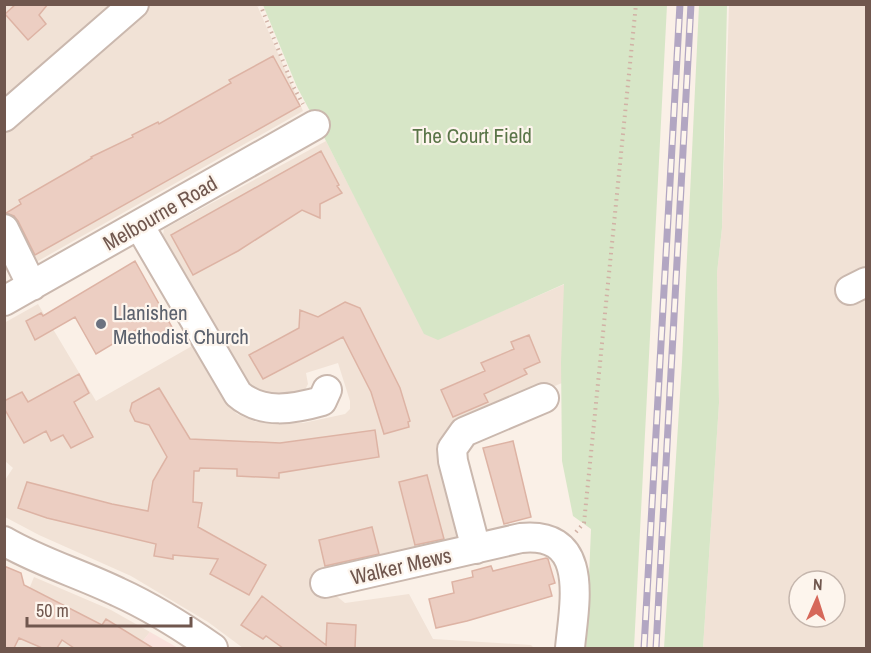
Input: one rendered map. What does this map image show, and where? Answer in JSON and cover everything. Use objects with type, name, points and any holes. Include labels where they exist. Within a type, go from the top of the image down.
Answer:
[{"type":"street","points":[[4,117],[134,4]]},
{"type":"street","name":"Melbourne Road","points":[[4,301],[315,126]]},
{"type":"street","points":[[139,225],[238,394],[248,403],[279,409],[303,406],[322,401],[327,390]]},
{"type":"street","points":[[4,229],[32,286]]},
{"type":"street","name":"Walker Mews","points":[[476,549],[453,461],[452,449],[464,432],[544,398]]},
{"type":"street","name":"Walker Mews","points":[[325,583],[537,537],[551,541],[562,548]]},
{"type":"street","points":[[4,541],[119,592],[213,648]]},
{"type":"street","points":[[562,548],[570,558],[575,580],[570,648]]},
{"type":"path","points":[[260,4],[293,86],[315,126]]},
{"type":"path","points":[[562,548],[584,523],[636,4]]},
{"type":"shaded area","points":[[5,5],[121,5],[5,106]]},
{"type":"shaded area","points":[[149,5],[257,5],[303,111],[31,265],[5,212],[4,127]]},
{"type":"shaded area","points":[[729,5],[866,5],[866,648],[703,648],[719,403],[717,273],[722,228]]},
{"type":"shaded area","points":[[326,141],[425,334],[438,339],[565,284],[562,383],[467,422],[462,538],[318,581],[345,603],[409,594],[433,639],[531,645],[534,648],[243,648],[208,622],[131,576],[39,535],[5,517],[5,480],[13,468],[5,461],[4,323],[38,304],[96,401],[192,346],[222,398],[237,414],[256,422],[303,423],[345,414],[350,409],[350,401],[338,363],[306,373],[308,384],[305,390],[297,392],[272,394],[260,391],[250,384],[163,235],[164,229]]},
{"type":"shaded area","points":[[34,577],[111,610],[150,632],[137,648],[5,648]]},
{"type":"shaded area","points":[[150,632],[178,648],[137,648]]},
{"type":"green space","name":"The Court Field","points":[[263,5],[667,5],[634,648],[586,648],[591,529],[573,516],[562,461],[561,362],[564,284],[438,340],[424,334],[297,87]]},
{"type":"green space","points":[[699,5],[727,5],[722,228],[717,273],[719,403],[703,648],[664,648],[682,362]]},
{"type":"building","points":[[16,4],[48,4],[39,15],[46,24],[28,40],[5,14]]},
{"type":"building","points":[[273,56],[300,106],[35,255],[18,221],[14,216],[6,213],[21,204],[19,200],[91,157],[158,122],[159,124],[231,83],[229,80]]},
{"type":"building","points":[[321,151],[342,193],[320,204],[320,218],[302,210],[238,251],[193,275],[171,235]]},
{"type":"building","points":[[135,261],[173,329],[145,345],[136,330],[96,354],[75,317],[35,340],[26,321],[41,313],[43,316]]},
{"type":"building","points":[[345,302],[360,308],[400,388],[410,421],[408,422],[409,427],[384,434],[371,392],[343,337],[263,379],[249,355],[299,328],[300,310],[318,317]]},
{"type":"building","points":[[529,335],[540,362],[524,369],[527,374],[484,394],[488,402],[453,417],[441,390],[485,371],[481,363],[514,349],[511,342]]},
{"type":"building","points":[[79,374],[89,393],[74,402],[93,437],[71,448],[63,435],[51,441],[46,431],[24,443],[4,408],[4,401],[22,392],[28,402]]},
{"type":"building","points":[[159,388],[190,439],[280,443],[375,430],[379,457],[279,473],[279,478],[237,476],[237,469],[200,468],[199,471],[194,471],[193,502],[202,503],[198,527],[266,565],[249,595],[210,574],[218,559],[173,555],[173,559],[154,556],[156,544],[47,518],[18,508],[27,482],[148,511],[153,481],[167,457],[149,425],[135,421],[130,411],[132,403]]},
{"type":"building","points":[[513,441],[531,517],[504,524],[483,448]]},
{"type":"building","points":[[427,475],[444,539],[415,545],[399,482]]},
{"type":"building","points":[[372,527],[379,554],[325,566],[319,540]]},
{"type":"building","points":[[546,558],[555,583],[549,585],[552,596],[436,628],[429,599],[454,593],[452,582],[473,577],[472,571],[491,566],[493,571]]},
{"type":"building","points":[[4,566],[21,573],[24,585],[102,625],[106,619],[153,648],[74,648],[62,640],[57,648],[42,648],[19,638],[14,648],[4,648]]},
{"type":"building","points":[[262,596],[326,645],[327,623],[356,625],[355,648],[283,648],[266,636],[263,639],[241,625]]},
{"type":"railway","points":[[644,648],[680,4]]},
{"type":"railway","points":[[656,648],[691,4]]},
{"type":"place","name":"Llanishen Methodist Church","points":[[101,324]]}]
